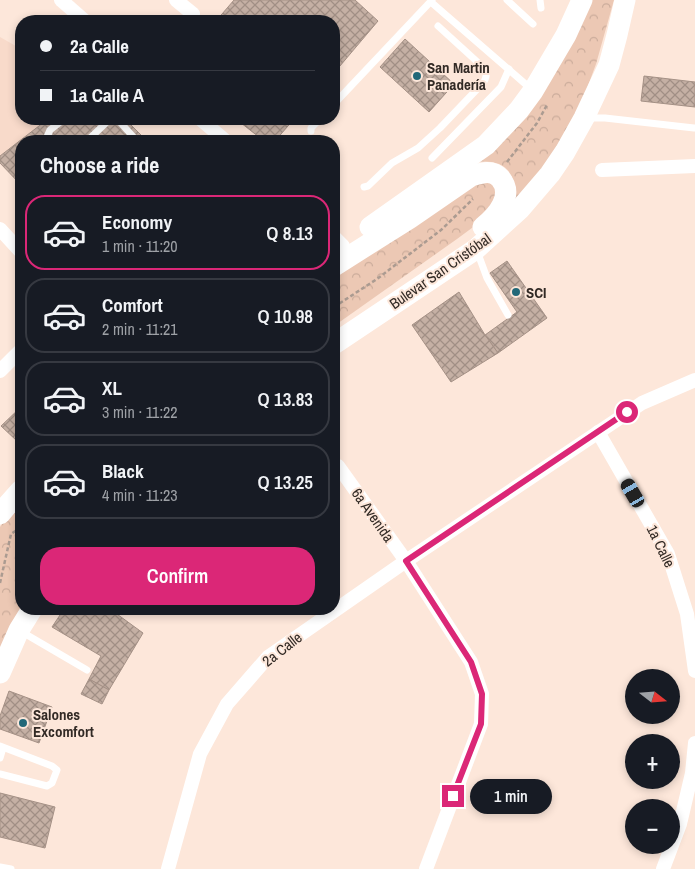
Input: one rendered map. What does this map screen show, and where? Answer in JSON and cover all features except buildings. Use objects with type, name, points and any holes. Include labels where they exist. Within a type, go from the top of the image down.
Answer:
[{"type":"main road","points":[[340,243],[486,145],[519,110],[533,91],[566,35],[582,0]]},
{"type":"main road","name":"Bulevar San Cristóbal","points":[[340,340],[476,249],[520,209],[550,174],[584,118],[609,65],[624,0]]},
{"type":"main road","points":[[340,262],[410,218],[471,176],[482,172],[489,172],[497,175],[503,182],[506,190],[505,199],[499,211],[486,225],[340,329]]},
{"type":"main road","points":[[2,509],[15,496]]},
{"type":"main road","points":[[0,673],[19,630],[28,615]]},
{"type":"street","points":[[61,0],[78,15]]},
{"type":"street","points":[[176,0],[193,14]]},
{"type":"street","points":[[207,125],[219,135]]},
{"type":"street","points":[[602,170],[695,166]]},
{"type":"street","points":[[0,229],[15,245]]},
{"type":"street","points":[[0,371],[15,356]]},
{"type":"street","name":"2a Calle","points":[[340,607],[642,403],[695,380]]},
{"type":"street","name":"1a Calle","points":[[598,432],[668,554],[687,614],[695,671]]},
{"type":"street","name":"6a Avenida","points":[[340,469],[406,561],[471,662],[482,694],[481,724],[426,869]]},
{"type":"street","name":"2a Calle","points":[[168,869],[200,754],[227,704],[268,657],[328,615]]},
{"type":"street","points":[[663,869],[680,824],[692,773],[695,743]]},
{"type":"lane","points":[[507,0],[533,24]]},
{"type":"lane","points":[[540,0],[541,8]]},
{"type":"lane","points":[[340,98],[432,1],[533,91]]},
{"type":"lane","points":[[364,187],[368,186],[392,163],[418,148],[433,135],[486,79],[484,68],[438,26]]},
{"type":"lane","points":[[432,158],[500,87],[509,69]]},
{"type":"lane","points":[[584,118],[605,118],[694,128]]},
{"type":"lane","points":[[48,135],[50,130],[56,125]]},
{"type":"lane","points":[[96,135],[104,125]]},
{"type":"lane","points":[[123,125],[132,135]]},
{"type":"lane","points":[[311,131],[314,125]]},
{"type":"lane","points":[[476,249],[486,278],[508,315]]},
{"type":"lane","points":[[19,630],[87,670]]},
{"type":"lane","points":[[0,758],[2,747],[52,766],[56,770],[52,783],[47,786],[0,774]]},
{"type":"lane","points":[[0,866],[11,869]]},
{"type":"path","points":[[0,583],[11,534],[15,531]]},
{"type":"shaded area","points":[[0,37],[15,46],[15,125],[40,125],[27,135],[15,135],[15,144],[0,156]]},
{"type":"green space","points":[[588,0],[614,0],[596,64],[576,118],[553,157],[512,207],[513,179],[506,168],[496,163],[475,162]]},
{"type":"green space","points":[[482,178],[497,188],[498,199],[480,222],[340,322],[340,269]]},
{"type":"green space","points":[[15,506],[15,615],[18,615],[0,655],[0,527]]},
{"type":"place","name":"San Martin Panadería","points":[[417,76]]},
{"type":"place","name":"SCI","points":[[516,292]]},
{"type":"place","name":"Salones Excomfort","points":[[23,723]]},
{"type":"route","points":[[453,796],[481,724],[482,694],[471,662],[406,561],[627,412]]}]
